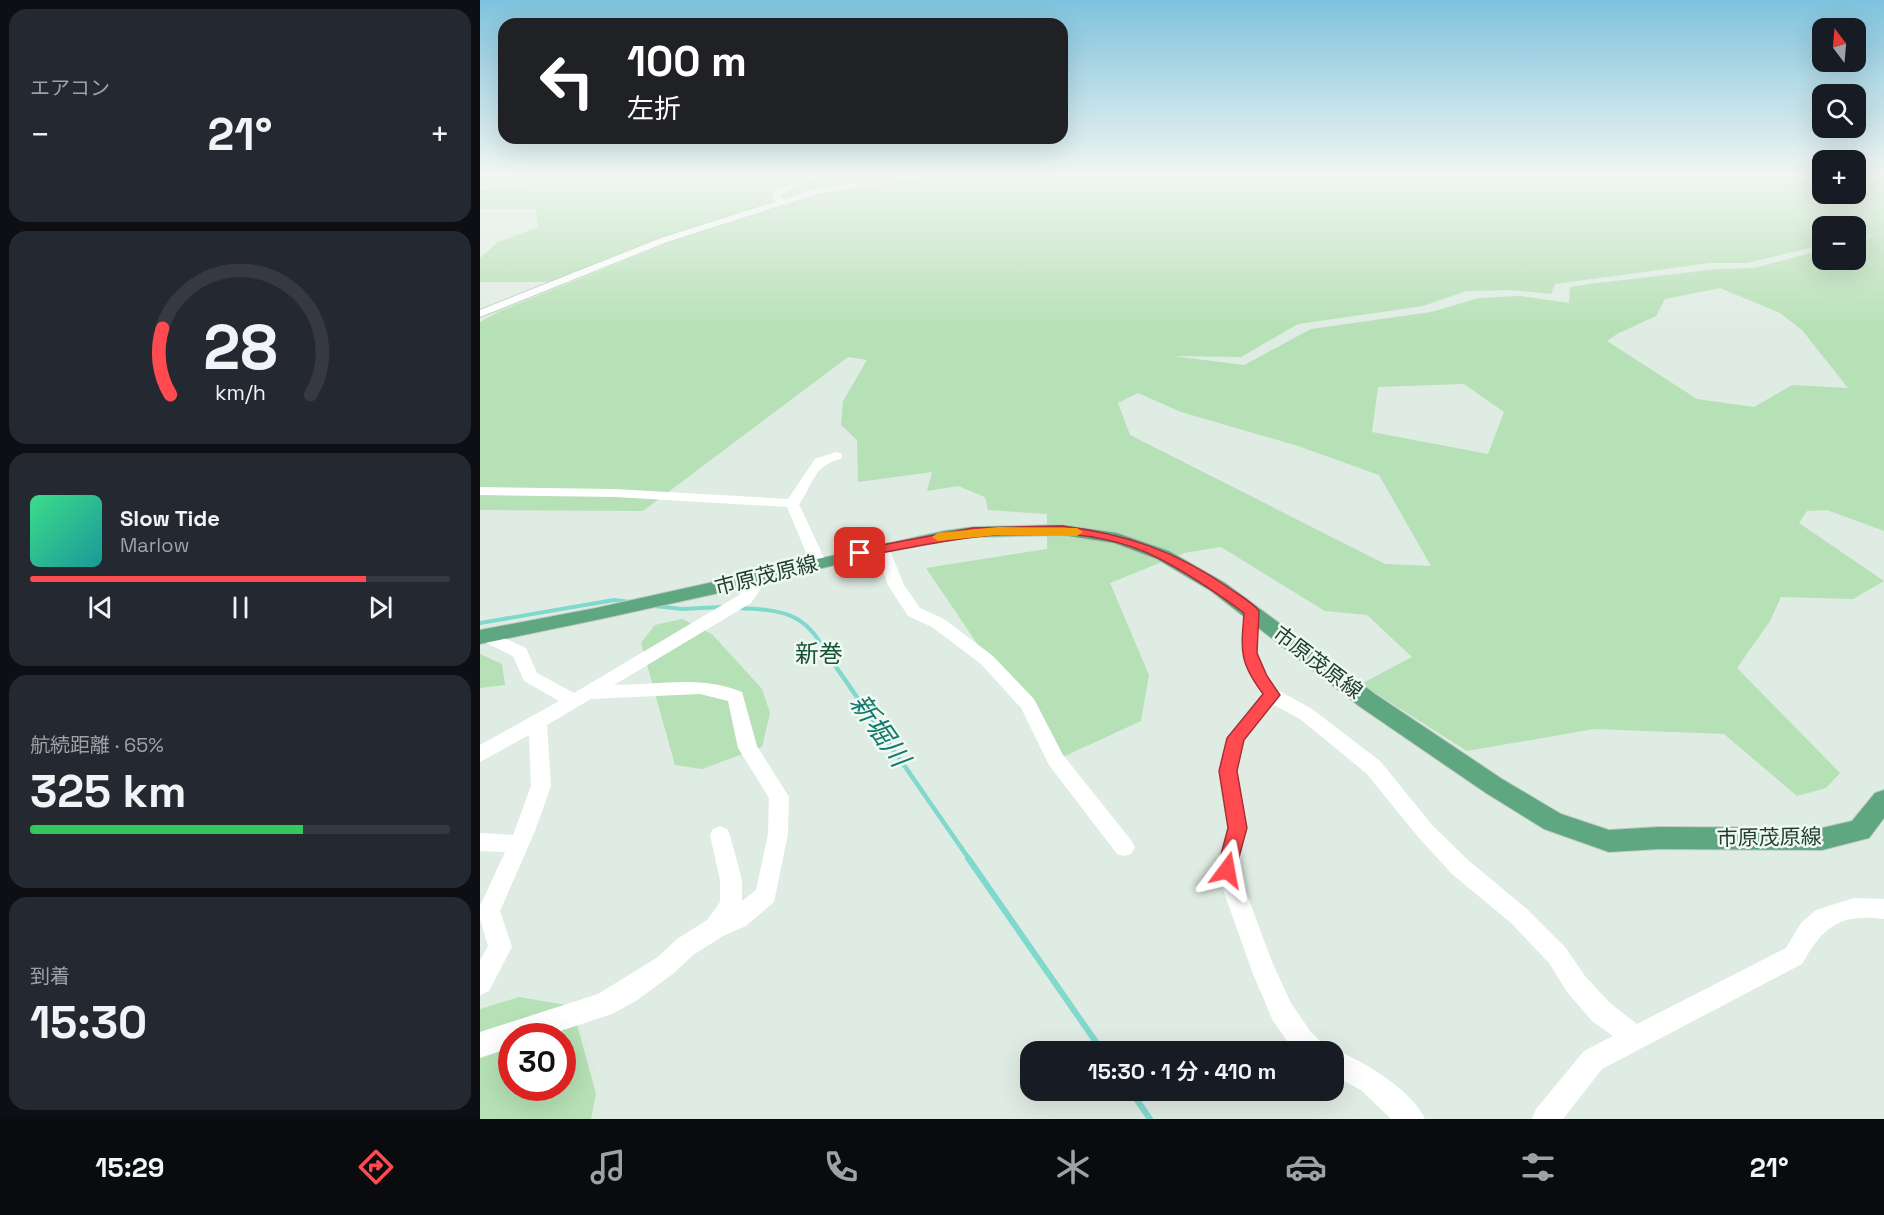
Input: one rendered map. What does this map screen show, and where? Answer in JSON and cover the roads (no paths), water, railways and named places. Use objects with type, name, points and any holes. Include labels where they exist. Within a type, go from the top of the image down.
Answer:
[{"type":"main road","name":"市原茂原線","points":[[483,636],[760,578],[882,548],[973,532],[1062,530],[1117,538],[1163,555],[1218,587],[1367,700],[1494,786],[1552,822],[1609,841],[1659,838],[1822,839],[1860,830],[1883,804]]},
{"type":"street","points":[[480,314],[664,240],[705,227]]},
{"type":"street","points":[[792,504],[799,496],[815,466],[828,456],[836,456]]},
{"type":"street","points":[[480,491],[615,493],[759,500],[792,504]]},
{"type":"street","points":[[792,504],[818,562]]},
{"type":"street","points":[[882,548],[896,585],[914,612],[938,623],[987,660],[1028,704],[1056,760],[1124,847]]},
{"type":"street","points":[[480,754],[745,599],[760,578]]},
{"type":"street","points":[[1251,611],[1249,653],[1260,679],[1272,695],[1306,714],[1373,767],[1426,832],[1460,867],[1519,916],[1550,947],[1576,984],[1601,1012],[1637,1039]]},
{"type":"street","points":[[480,1045],[603,1005],[657,972],[685,947],[715,928],[738,918],[766,895],[778,834],[779,797],[748,748],[736,697],[717,688],[679,687],[581,697],[530,677],[520,652],[510,645],[483,636]]},
{"type":"street","points":[[1272,695],[1236,738],[1228,771],[1238,828],[1227,870],[1261,966],[1282,1012],[1302,1041]]},
{"type":"street","points":[[480,983],[500,947],[489,911],[519,844],[541,786],[538,722]]},
{"type":"street","points":[[715,928],[731,906],[731,879],[720,835]]},
{"type":"street","points":[[480,842],[519,844]]},
{"type":"street","points":[[1546,1119],[1593,1060],[1794,956],[1809,930],[1831,915],[1856,907],[1884,909]]},
{"type":"street","points":[[1344,1067],[1370,1081],[1412,1119]]},
{"type":"waterway","name":"新堀川","points":[[480,623],[614,600],[630,602]]},
{"type":"waterway","name":"新堀川","points":[[655,606],[682,609],[722,607]]},
{"type":"waterway","name":"新堀川","points":[[739,608],[780,612],[801,621],[818,639],[826,653]]},
{"type":"waterway","name":"新堀川","points":[[825,651],[969,859]]},
{"type":"waterway","name":"新堀川","points":[[968,858],[1095,1041]]},
{"type":"waterway","name":"新堀川","points":[[1138,1101],[1150,1119]]},
{"type":"district","name":"新巻","points":[[819,653]]}]
